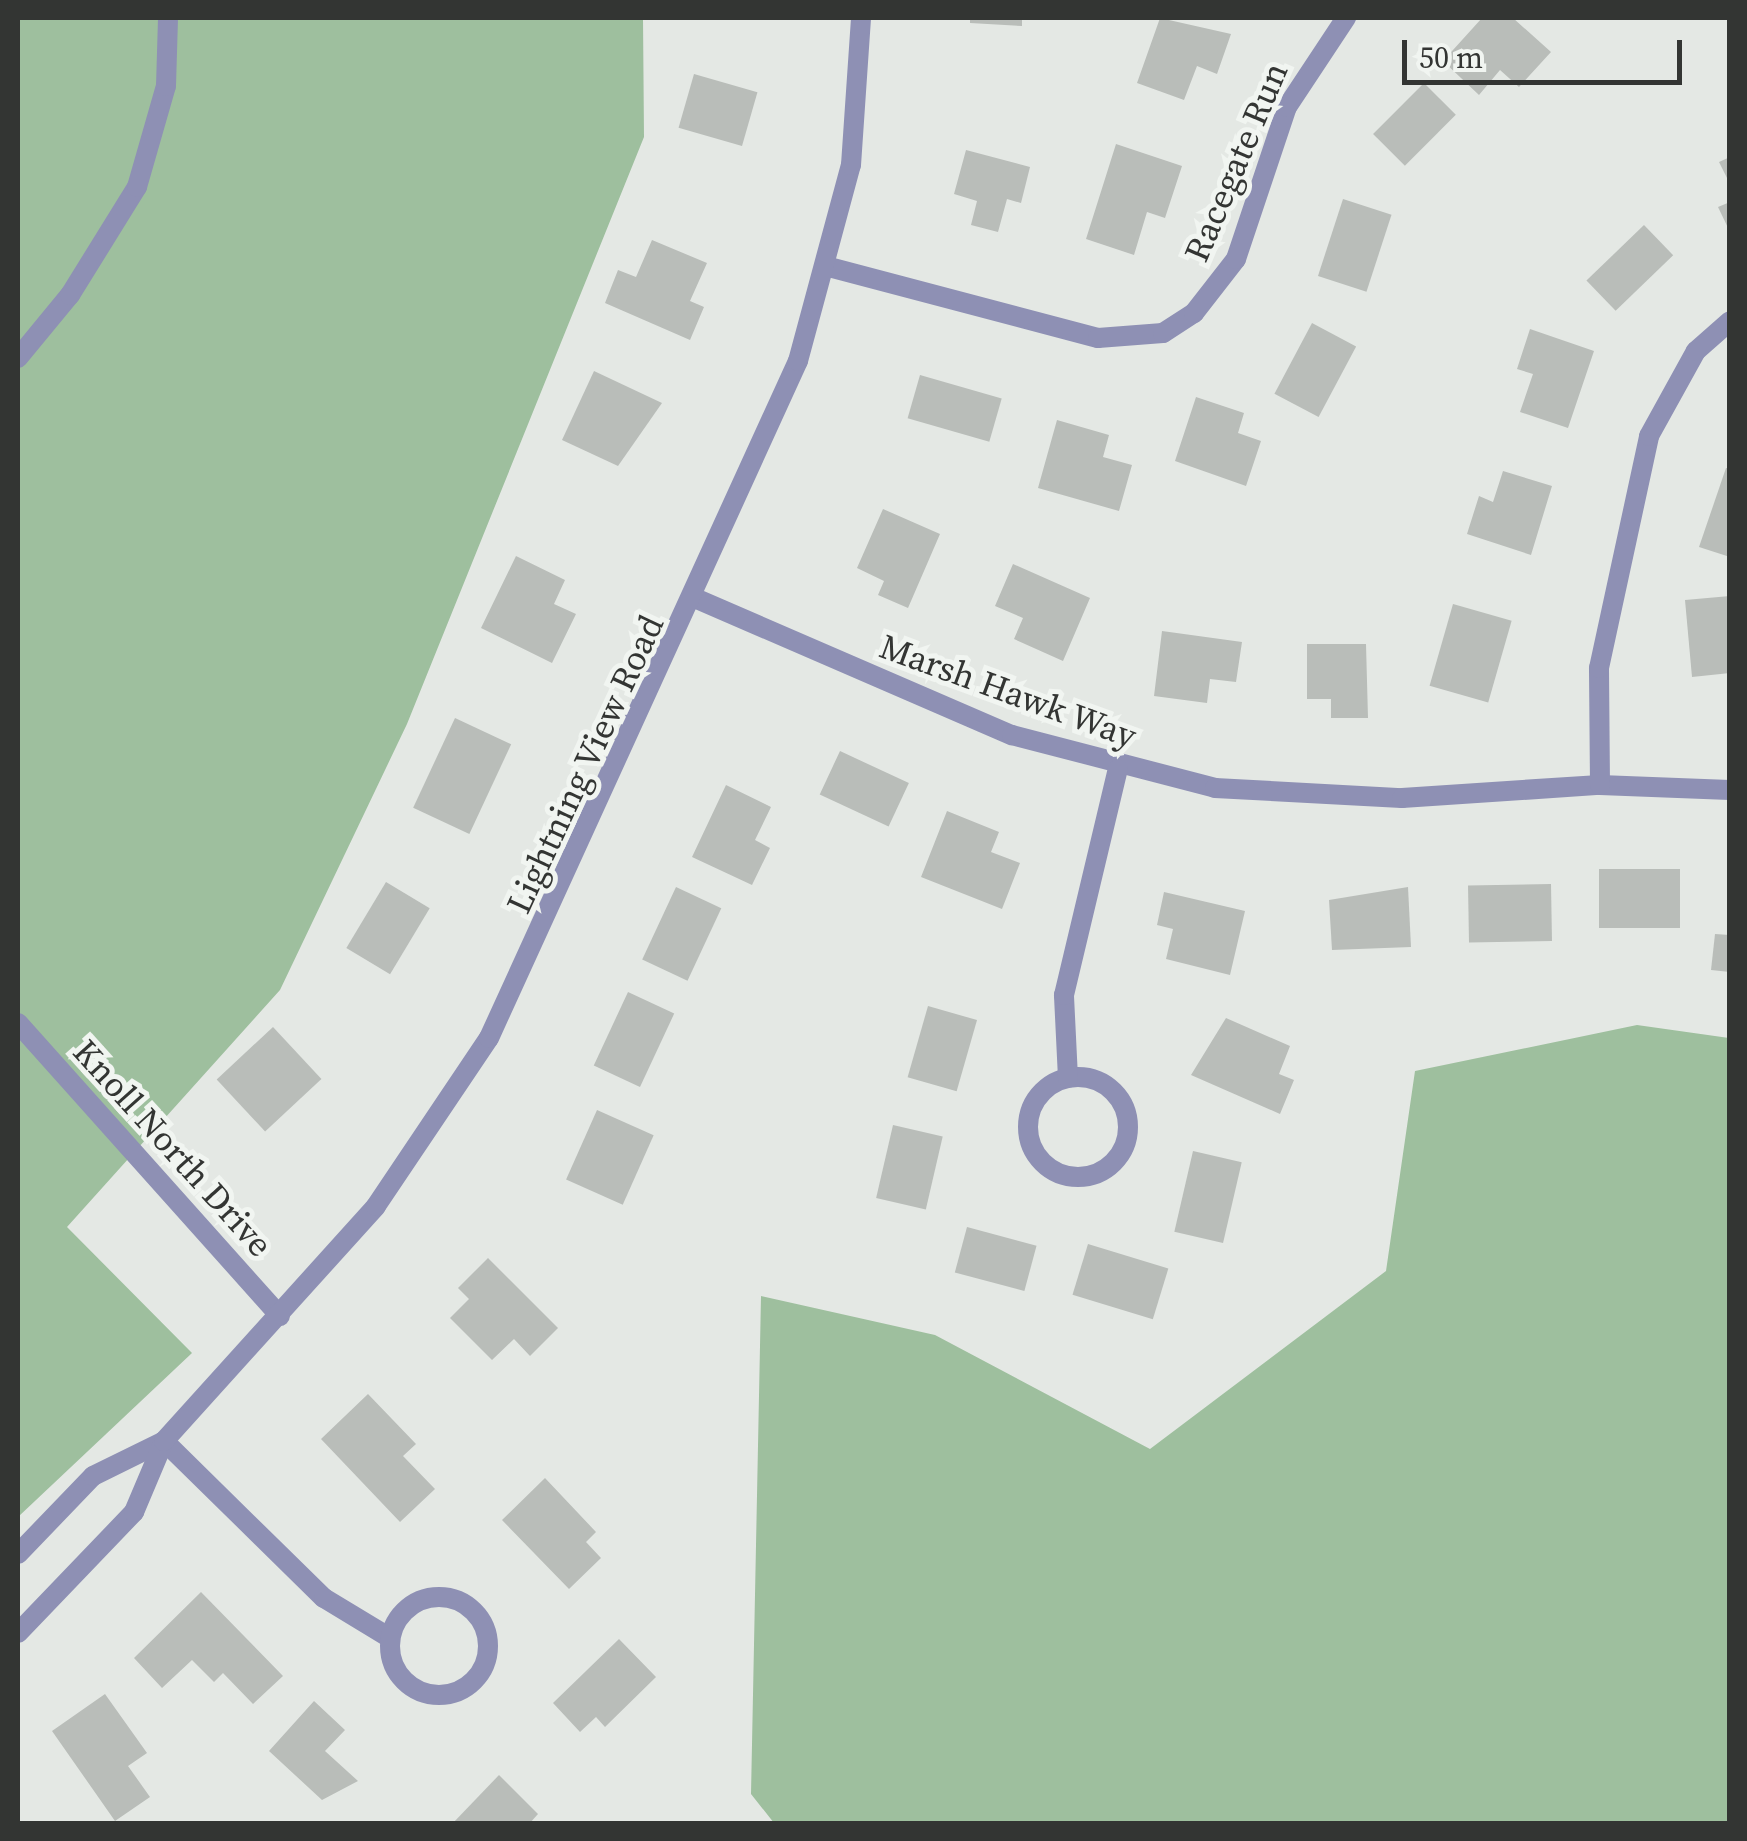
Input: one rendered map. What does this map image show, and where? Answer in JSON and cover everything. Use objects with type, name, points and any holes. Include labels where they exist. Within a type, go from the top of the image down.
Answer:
[{"type":"street","points":[[18,358],[70,295],[137,187],[166,86],[168,18]]},
{"type":"street","name":"Lightning View Road","points":[[18,1554],[93,1476],[164,1440],[280,1316],[376,1206],[490,1038],[696,599],[829,267],[851,166],[862,18]]},
{"type":"street","name":"Racegate Run","points":[[829,267],[1098,338],[1163,333],[1194,313],[1236,259],[1288,107],[1346,18]]},
{"type":"street","points":[[1600,785],[1602,653],[1649,436],[1696,352],[1730,321]]},
{"type":"street","name":"Marsh Hawk Way","points":[[696,599],[900,690],[1118,769],[1306,796],[1600,785],[1730,790]]},
{"type":"street","points":[[1068,1078],[1064,995],[1118,769]]},
{"type":"street","name":"Knoll North Drive","points":[[18,1023],[280,1316]]},
{"type":"street","points":[[1068,1078],[1115,1093],[1128,1124],[1119,1156],[1092,1175],[1046,1165],[1029,1138],[1041,1094],[1068,1078]]},
{"type":"street","points":[[164,1440],[324,1598],[390,1638],[396,1671],[422,1693],[470,1686],[488,1658],[485,1626],[449,1597],[418,1601],[390,1638]]},
{"type":"street","name":"Lightning View Road","points":[[18,1633],[134,1512],[164,1440]]},
{"type":"green space","points":[[18,18],[643,18],[644,137],[407,724],[280,990],[67,1227],[192,1353],[18,1517]]},
{"type":"green space","points":[[1637,1025],[1729,1038],[1729,1823],[774,1823],[751,1794],[761,1296],[935,1335],[1150,1449],[1386,1271],[1415,1071]]},
{"type":"building","points":[[970,18],[1022,18],[1022,26],[970,23]]},
{"type":"building","points":[[1160,18],[1231,34],[1217,74],[1197,66],[1184,100],[1137,83]]},
{"type":"building","points":[[1482,18],[1513,18],[1551,52],[1519,87],[1500,70],[1479,95],[1443,61]]},
{"type":"building","points":[[694,74],[757,92],[742,146],[679,128]]},
{"type":"building","points":[[1424,83],[1456,115],[1405,166],[1373,134]]},
{"type":"building","points":[[1116,144],[1182,166],[1165,218],[1147,212],[1134,255],[1086,239]]},
{"type":"building","points":[[966,150],[1030,167],[1021,203],[1007,199],[998,232],[971,225],[977,201],[954,194]]},
{"type":"building","points":[[1730,157],[1730,184],[1719,162]]},
{"type":"building","points":[[1343,199],[1392,215],[1366,292],[1318,276]]},
{"type":"building","points":[[1730,202],[1730,232],[1718,207]]},
{"type":"building","points":[[1644,225],[1673,255],[1616,311],[1586,281]]},
{"type":"building","points":[[652,240],[707,263],[690,301],[704,307],[690,340],[605,303],[618,270],[636,277]]},
{"type":"building","points":[[1312,323],[1356,346],[1319,417],[1274,394]]},
{"type":"building","points":[[1530,329],[1594,351],[1568,428],[1520,412],[1533,374],[1517,369]]},
{"type":"building","points":[[594,371],[662,403],[618,466],[562,440]]},
{"type":"building","points":[[920,375],[1002,398],[989,442],[908,418]]},
{"type":"building","points":[[1196,397],[1244,413],[1238,433],[1261,441],[1246,486],[1175,461]]},
{"type":"building","points":[[1057,420],[1109,435],[1103,457],[1132,465],[1119,511],[1038,488]]},
{"type":"building","points":[[1726,468],[1730,469],[1730,557],[1699,547]]},
{"type":"building","points":[[1503,471],[1552,486],[1531,555],[1467,534],[1479,496],[1493,502]]},
{"type":"building","points":[[883,509],[940,534],[908,608],[878,595],[884,581],[857,568]]},
{"type":"building","points":[[516,556],[565,580],[554,604],[576,614],[552,663],[481,628]]},
{"type":"building","points":[[1013,564],[1090,598],[1063,661],[1014,639],[1023,618],[995,606]]},
{"type":"building","points":[[1730,596],[1730,673],[1692,677],[1685,600]]},
{"type":"building","points":[[1453,604],[1512,621],[1488,703],[1430,686]]},
{"type":"building","points":[[1162,631],[1242,642],[1236,682],[1210,679],[1207,703],[1154,696]]},
{"type":"building","points":[[1307,644],[1366,644],[1368,718],[1331,718],[1331,699],[1307,699]]},
{"type":"building","points":[[455,718],[511,744],[469,834],[413,808]]},
{"type":"building","points":[[840,751],[909,783],[889,827],[820,795]]},
{"type":"building","points":[[726,785],[771,807],[755,840],[770,848],[752,885],[692,857]]},
{"type":"building","points":[[947,811],[999,832],[991,852],[1020,863],[1002,909],[921,877]]},
{"type":"building","points":[[1599,869],[1680,869],[1680,928],[1599,928]]},
{"type":"building","points":[[386,882],[430,908],[390,974],[346,948]]},
{"type":"building","points":[[1551,884],[1552,941],[1469,942],[1468,885]]},
{"type":"building","points":[[676,887],[721,908],[688,981],[642,960]]},
{"type":"building","points":[[1408,887],[1411,947],[1332,950],[1329,900]]},
{"type":"building","points":[[1164,892],[1245,911],[1230,975],[1166,959],[1173,929],[1157,925]]},
{"type":"building","points":[[1715,934],[1730,935],[1730,972],[1711,970]]},
{"type":"building","points":[[628,992],[674,1014],[640,1087],[594,1065]]},
{"type":"building","points":[[928,1006],[977,1020],[957,1091],[908,1077]]},
{"type":"building","points":[[1226,1018],[1290,1046],[1279,1074],[1294,1080],[1280,1114],[1191,1075]]},
{"type":"building","points":[[273,1027],[321,1079],[265,1131],[217,1080]]},
{"type":"building","points":[[597,1110],[654,1135],[623,1205],[566,1179]]},
{"type":"building","points":[[893,1125],[943,1136],[926,1210],[876,1198]]},
{"type":"building","points":[[1193,1151],[1242,1162],[1223,1243],[1174,1232]]},
{"type":"building","points":[[967,1227],[1037,1246],[1024,1291],[955,1272]]},
{"type":"building","points":[[1088,1244],[1168,1269],[1153,1319],[1073,1295]]},
{"type":"building","points":[[488,1258],[558,1328],[530,1356],[514,1339],[492,1360],[450,1318],[469,1299],[458,1288]]},
{"type":"building","points":[[368,1394],[416,1444],[403,1456],[435,1489],[400,1522],[321,1439]]},
{"type":"building","points":[[545,1478],[596,1532],[586,1542],[601,1558],[569,1589],[502,1520]]},
{"type":"building","points":[[201,1592],[283,1676],[253,1704],[223,1673],[214,1682],[192,1660],[162,1688],[134,1658]]},
{"type":"building","points":[[619,1639],[656,1677],[605,1727],[596,1717],[580,1732],[553,1703]]},
{"type":"building","points":[[105,1694],[147,1753],[128,1766],[150,1797],[115,1821],[52,1731]]},
{"type":"building","points":[[314,1701],[345,1730],[325,1751],[358,1781],[322,1800],[269,1751]]},
{"type":"building","points":[[499,1775],[538,1814],[529,1824],[452,1824]]}]
